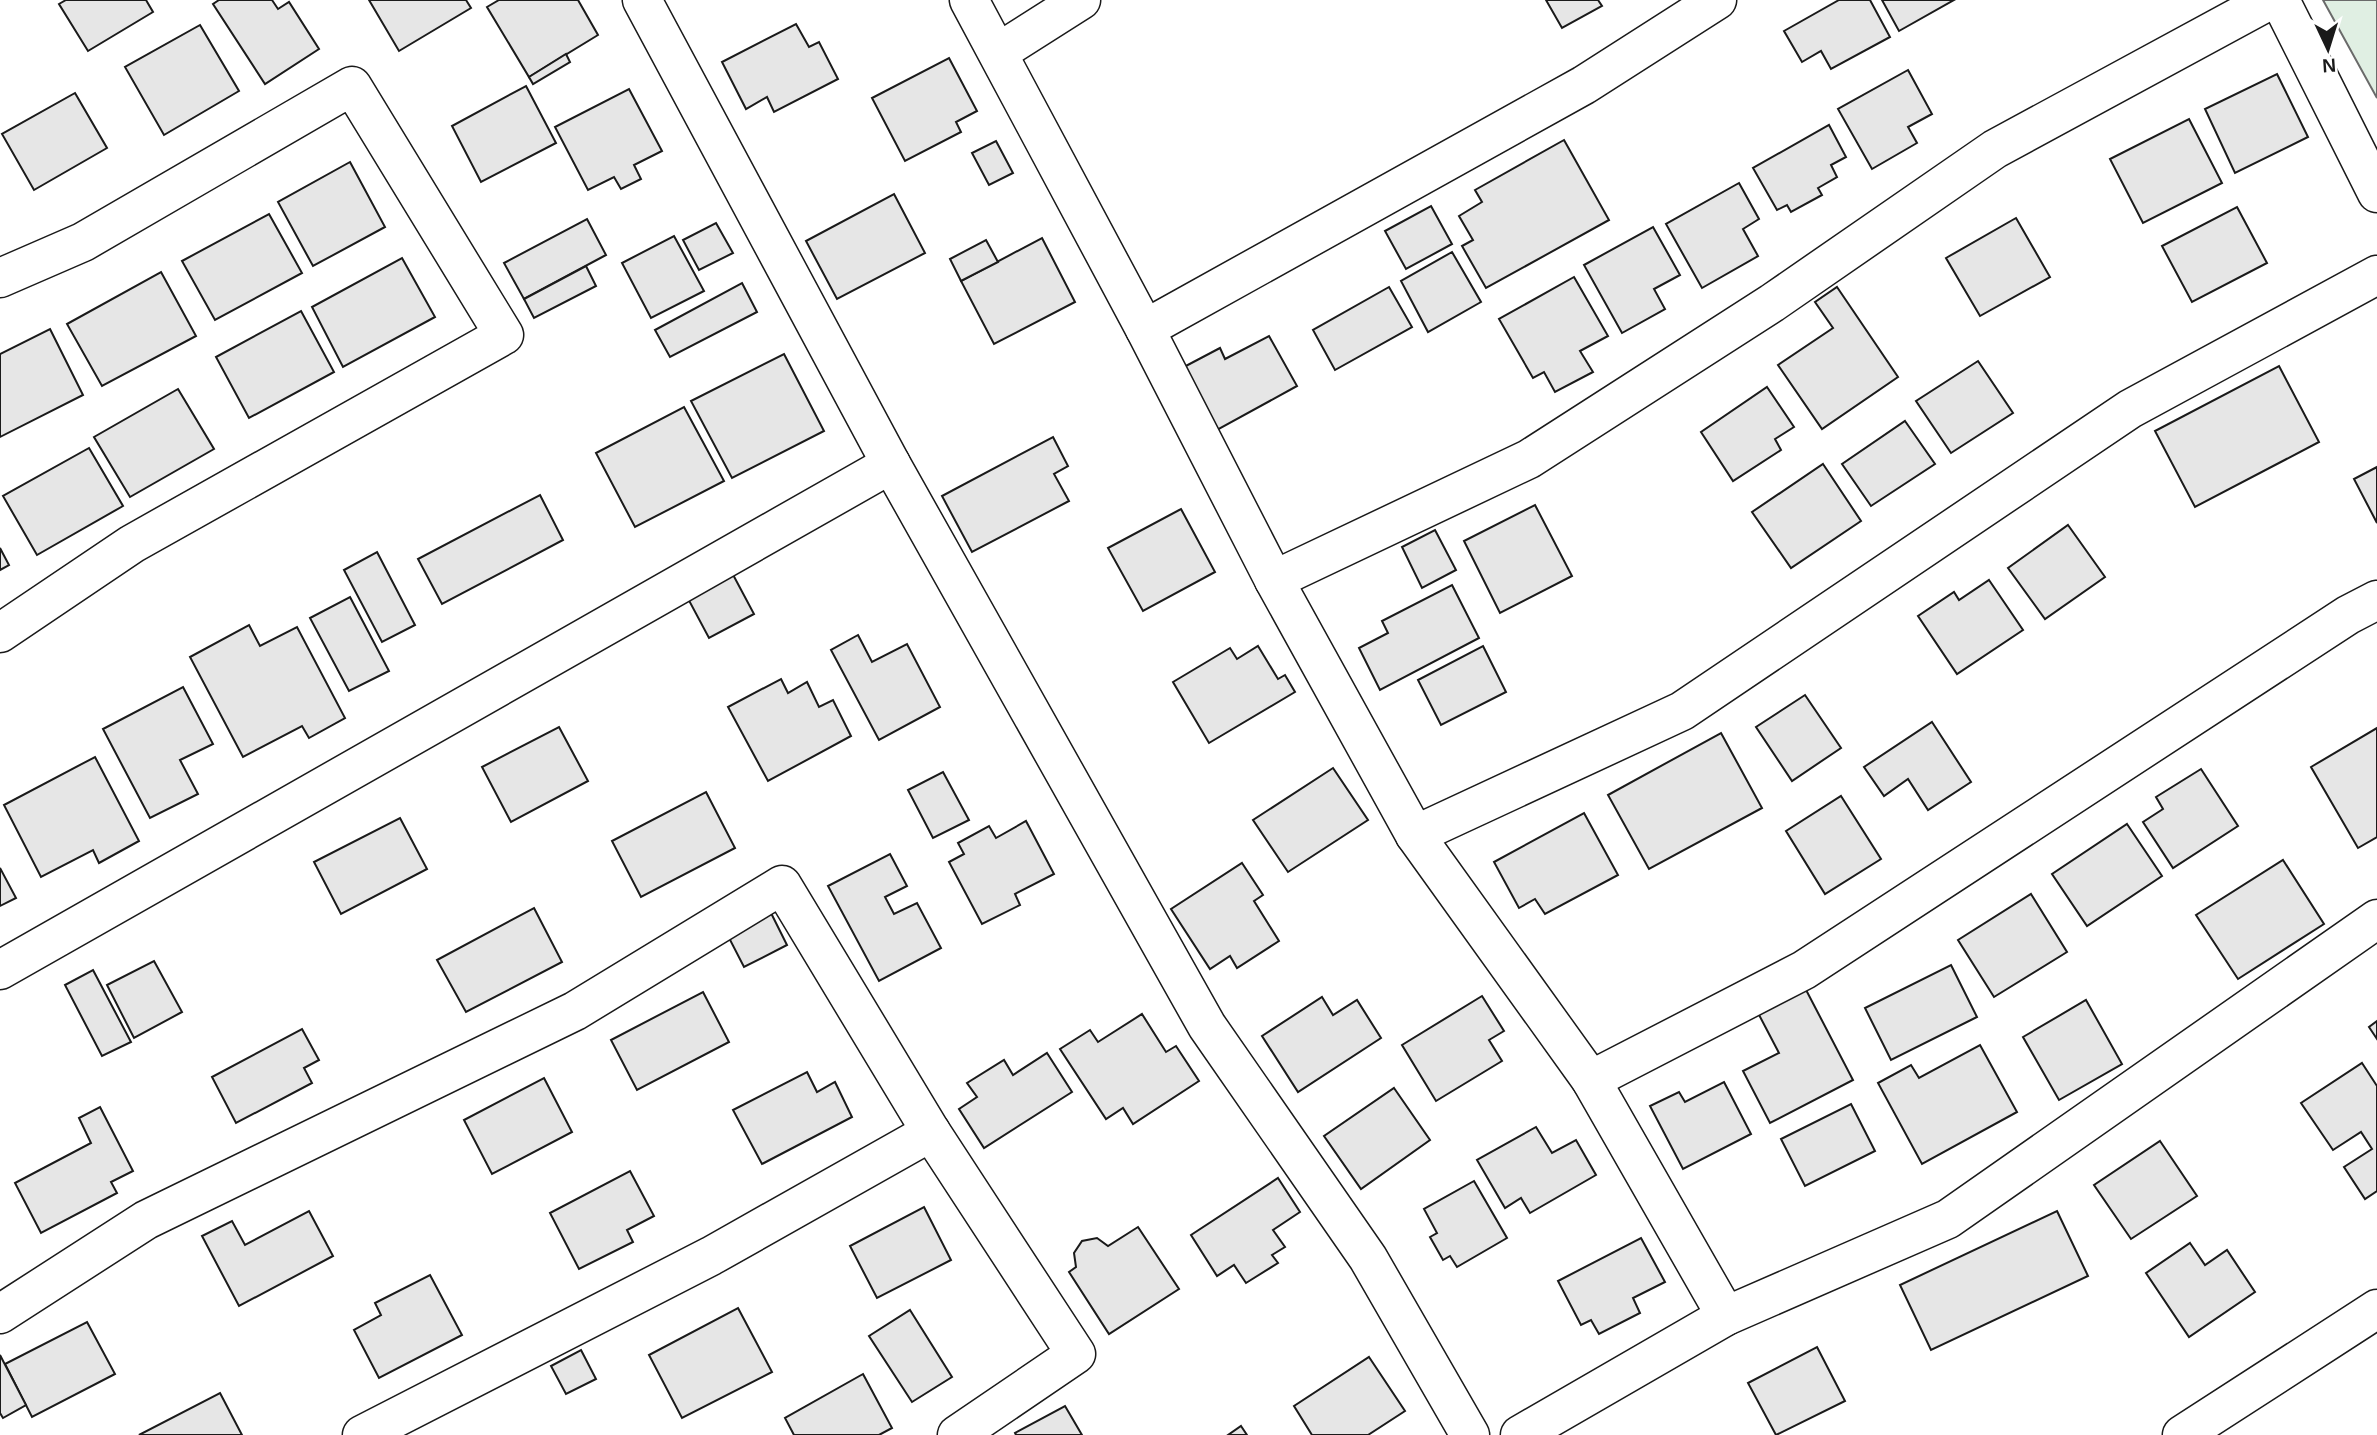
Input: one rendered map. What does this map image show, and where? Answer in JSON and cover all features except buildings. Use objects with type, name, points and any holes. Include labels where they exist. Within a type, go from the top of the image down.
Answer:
[{"type":"street","points":[[642,0],[891,464],[1206,1026],[1368,1258],[1470,1435]]},
{"type":"street","points":[[969,0],[1145,329],[1274,580],[1415,835],[1591,1080],[1726,1316]]},
{"type":"street","points":[[999,52],[1081,0]]},
{"type":"street","points":[[1145,329],[1584,85],[1717,0]]},
{"type":"street","points":[[1274,580],[1530,459],[1772,303],[1995,149],[2270,0]]},
{"type":"street","points":[[2280,0],[2377,193]]},
{"type":"street","points":[[0,278],[83,242],[352,86],[504,335],[132,544],[0,633]]},
{"type":"street","points":[[1415,835],[1682,711],[2130,409],[2377,275]]},
{"type":"street","points":[[0,970],[891,464]]},
{"type":"street","points":[[1591,1080],[1804,970],[2348,615],[2377,600]]},
{"type":"street","points":[[0,1314],[146,1220],[575,1010],[782,885],[931,1132],[1076,1354],[957,1435]]},
{"type":"street","points":[[1520,1435],[1726,1316],[1948,1219],[2377,919]]},
{"type":"street","points":[[362,1435],[711,1256],[931,1132]]},
{"type":"street","points":[[2182,1435],[2377,1310]]},
{"type":"green space","points":[[2323,0],[2377,0],[2377,98]]}]
